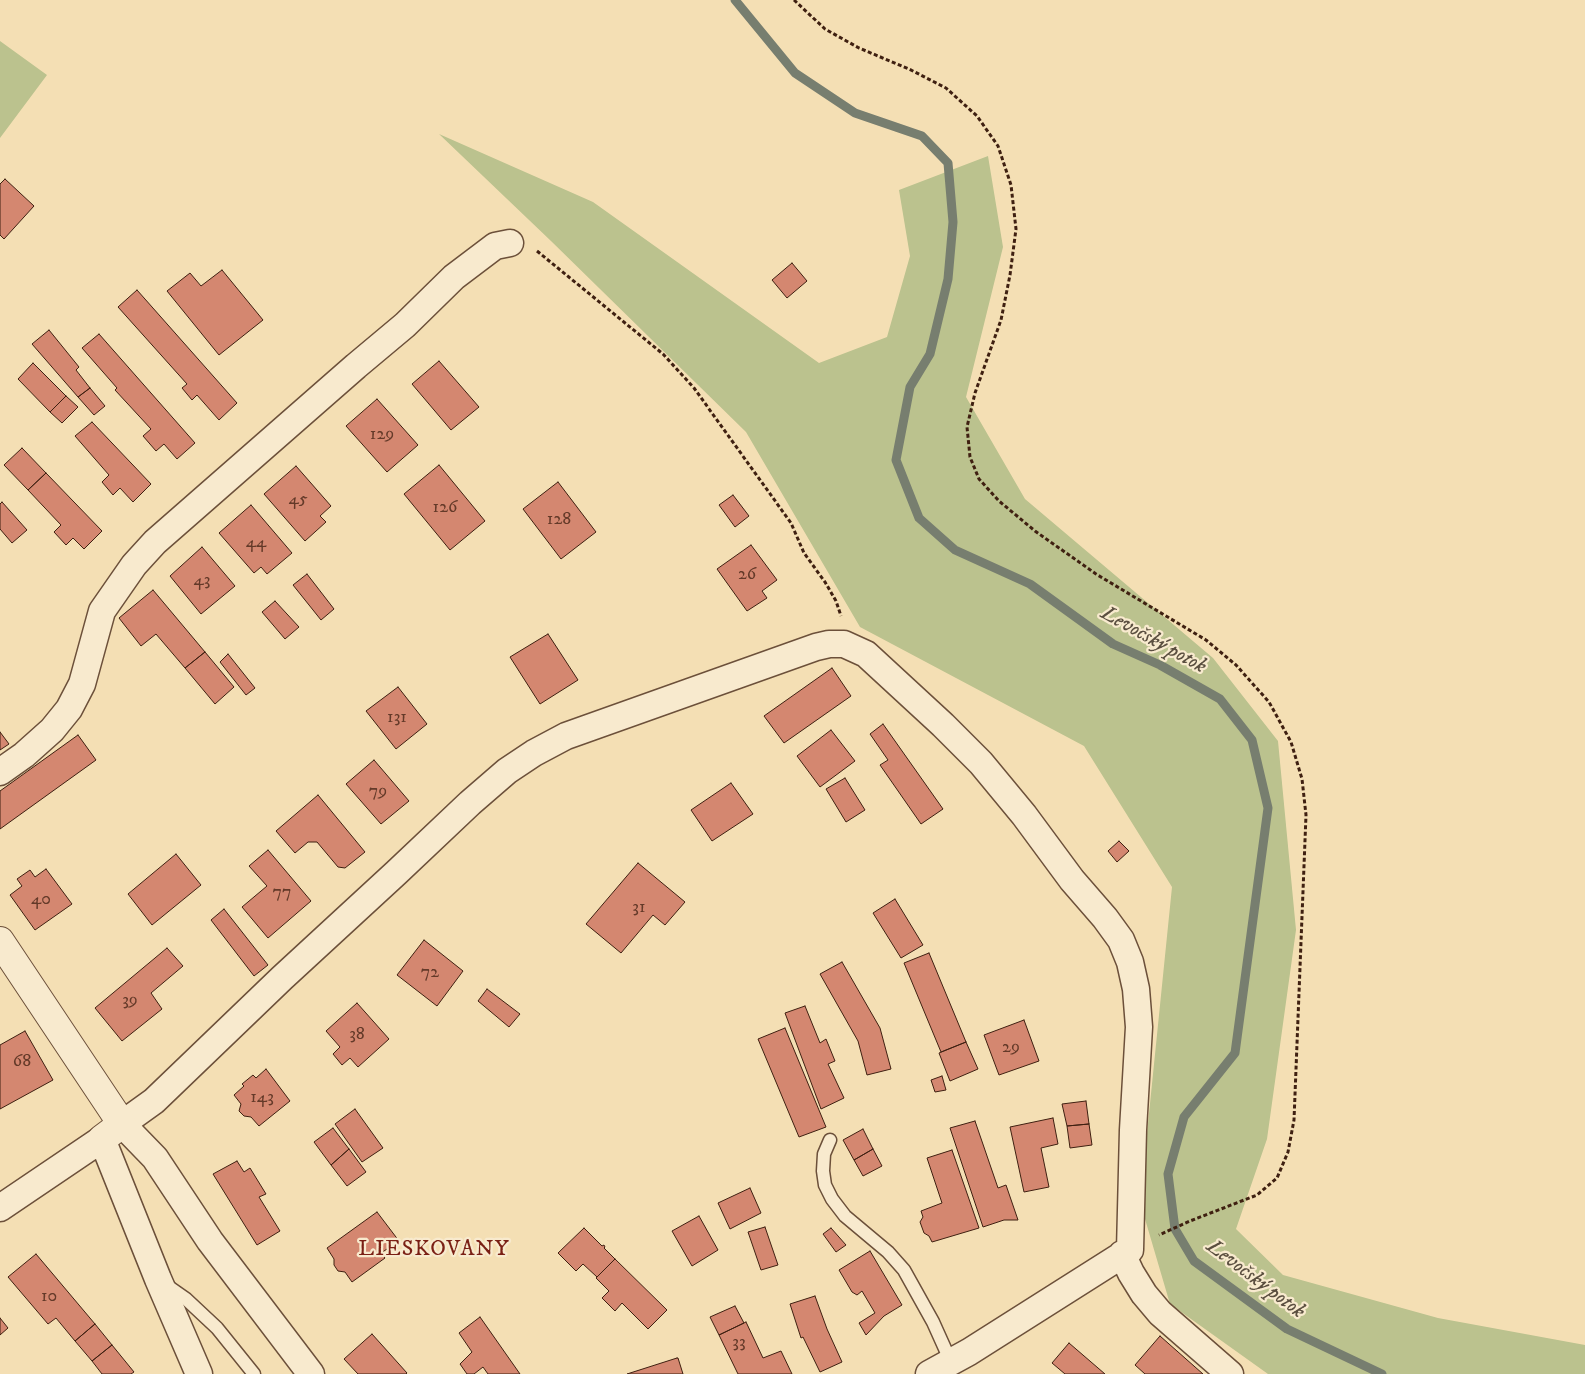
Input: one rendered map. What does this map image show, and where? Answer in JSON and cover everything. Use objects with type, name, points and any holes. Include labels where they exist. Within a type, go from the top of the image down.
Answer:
[{"type":"street","points":[[0,772],[24,755],[52,730],[69,709],[82,684],[102,611],[134,565],[155,542],[348,372],[404,326],[454,277],[496,246],[510,243]]},
{"type":"street","points":[[0,1208],[154,1101],[282,978],[470,803],[507,772],[534,753],[566,736],[607,720],[816,647],[829,644],[844,644],[866,654],[981,763],[1024,814],[1072,880],[1105,918],[1121,940],[1130,962],[1136,989],[1139,1027],[1126,1252],[1131,1273],[1144,1294],[1160,1313],[1230,1374]]},
{"type":"street","points":[[0,941],[112,1132],[158,1279],[199,1374]]},
{"type":"street","points":[[112,1132],[155,1158],[210,1241],[311,1374]]},
{"type":"street","points":[[940,1368],[970,1352],[1126,1252]]},
{"type":"lane","points":[[830,1140],[824,1154],[823,1171],[825,1185],[832,1199],[845,1216],[888,1252],[904,1270],[933,1322],[940,1368]]},
{"type":"lane","points":[[158,1279],[186,1299],[217,1328],[254,1374]]},
{"type":"path","points":[[794,0],[825,29],[859,48],[946,88],[977,116],[998,146],[1011,185],[1016,229],[1010,275],[1001,320],[975,393],[967,427],[970,457],[979,479],[999,501],[1035,531],[1096,574],[1206,640],[1236,665],[1269,702],[1291,742],[1302,779],[1306,815],[1294,1120],[1288,1152],[1277,1178],[1257,1195],[1190,1221],[1126,1252]]},
{"type":"path","points":[[510,243],[527,246],[538,251],[662,354],[694,388],[791,523],[804,554],[836,601],[843,623],[844,644]]},
{"type":"green space","points":[[0,41],[47,75],[0,138]]},
{"type":"green space","points":[[439,134],[593,202],[819,363],[887,337],[910,256],[899,190],[988,156],[1003,247],[966,397],[1025,499],[1213,658],[1278,741],[1296,930],[1267,1139],[1236,1229],[1283,1275],[1438,1318],[1585,1345],[1585,1374],[1268,1374],[1170,1304],[1140,1202],[1172,887],[1084,746],[860,627],[746,432]]},
{"type":"building","points":[[5,179],[34,206],[4,239],[0,235],[0,184]]},
{"type":"building","points":[[792,263],[807,281],[787,298],[772,280]]},
{"type":"building","points":[[222,270],[263,320],[219,355],[167,291],[190,273],[201,286]]},
{"type":"building","points":[[137,290],[237,403],[219,420],[197,395],[192,400],[182,388],[187,384],[118,307]]},
{"type":"building","points":[[49,330],[79,367],[76,370],[90,388],[78,397],[32,344]]},
{"type":"building","points":[[99,334],[195,443],[177,459],[164,444],[156,451],[143,436],[151,429],[115,390],[117,388],[82,348]]},
{"type":"building","points":[[439,361],[479,407],[451,430],[412,384]]},
{"type":"building","points":[[33,363],[66,396],[50,412],[18,379]]},
{"type":"building","points":[[90,388],[105,406],[94,415],[78,397]]},
{"type":"building","points":[[66,396],[78,407],[62,423],[50,412]]},
{"type":"building","points":[[377,399],[418,445],[387,472],[346,426]]},
{"type":"building","points":[[92,422],[151,484],[133,502],[120,488],[113,495],[102,482],[109,475],[75,436]]},
{"type":"building","points":[[22,448],[46,473],[28,490],[4,465]]},
{"type":"building","points":[[439,465],[485,521],[450,550],[404,494]]},
{"type":"building","points":[[296,466],[331,506],[320,516],[326,522],[305,541],[264,494]]},
{"type":"building","points":[[46,473],[102,531],[84,549],[73,538],[66,545],[54,532],[61,525],[28,490]]},
{"type":"building","points":[[558,482],[596,532],[561,559],[523,509]]},
{"type":"building","points":[[733,495],[749,516],[735,527],[719,505]]},
{"type":"building","points":[[2,502],[27,530],[12,543],[0,529],[0,504]]},
{"type":"building","points":[[251,505],[292,553],[267,574],[261,567],[254,573],[219,533]]},
{"type":"building","points":[[751,545],[777,580],[762,591],[767,598],[747,611],[717,569]]},
{"type":"building","points":[[202,547],[235,586],[201,614],[170,576]]},
{"type":"building","points":[[307,574],[334,609],[321,620],[293,585]]},
{"type":"building","points":[[153,590],[205,652],[185,668],[156,634],[141,646],[119,618]]},
{"type":"building","points":[[275,601],[299,627],[285,639],[262,612]]},
{"type":"building","points":[[548,634],[578,680],[540,704],[510,657]]},
{"type":"building","points":[[205,652],[234,687],[215,704],[185,668]]},
{"type":"building","points":[[228,654],[255,688],[246,695],[220,662]]},
{"type":"building","points":[[832,668],[851,696],[784,743],[764,716]]},
{"type":"building","points":[[398,687],[427,724],[396,749],[366,711]]},
{"type":"building","points":[[883,724],[943,809],[921,824],[880,765],[888,760],[870,734]]},
{"type":"building","points":[[831,730],[855,761],[820,787],[797,756]]},
{"type":"building","points":[[0,732],[9,744],[0,750]]},
{"type":"building","points":[[78,735],[96,760],[0,829],[0,791]]},
{"type":"building","points":[[374,760],[409,801],[381,824],[346,784]]},
{"type":"building","points":[[845,778],[865,810],[846,822],[826,789]]},
{"type":"building","points":[[731,783],[753,814],[712,841],[691,810]]},
{"type":"building","points":[[318,795],[365,852],[345,868],[338,867],[317,842],[308,842],[295,853],[276,831]]},
{"type":"building","points":[[1119,841],[1129,851],[1117,862],[1108,851]]},
{"type":"building","points":[[268,850],[311,901],[268,938],[242,907],[267,886],[249,866]]},
{"type":"building","points":[[176,854],[201,885],[152,925],[128,894]]},
{"type":"building","points":[[638,863],[685,902],[665,925],[653,915],[621,953],[586,924]]},
{"type":"building","points":[[46,869],[72,904],[35,930],[10,895],[22,886],[17,879],[30,870],[35,877]]},
{"type":"building","points":[[895,899],[923,945],[901,958],[873,913]]},
{"type":"building","points":[[224,909],[268,965],[254,976],[211,920]]},
{"type":"building","points":[[424,940],[463,971],[437,1006],[397,975]]},
{"type":"building","points":[[167,948],[183,966],[151,993],[162,1009],[122,1041],[95,1008]]},
{"type":"building","points":[[929,953],[966,1042],[941,1052],[904,963]]},
{"type":"building","points":[[842,962],[880,1028],[891,1069],[867,1075],[858,1041],[820,974]]},
{"type":"building","points":[[487,989],[520,1014],[509,1027],[478,1001]]},
{"type":"building","points":[[357,1003],[389,1039],[358,1067],[350,1058],[342,1065],[333,1054],[340,1047],[326,1031]]},
{"type":"building","points":[[805,1006],[820,1043],[826,1039],[835,1061],[828,1064],[844,1098],[821,1109],[785,1013]]},
{"type":"building","points":[[1024,1020],[1039,1061],[999,1075],[984,1035]]},
{"type":"building","points":[[785,1028],[826,1127],[799,1137],[758,1039]]},
{"type":"building","points":[[25,1031],[53,1080],[0,1109],[0,1045]]},
{"type":"building","points":[[966,1042],[978,1069],[950,1081],[939,1053]]},
{"type":"building","points":[[266,1069],[290,1101],[259,1126],[251,1117],[244,1116],[239,1111],[241,1104],[234,1095],[244,1086],[242,1084],[253,1075],[256,1078]]},
{"type":"building","points":[[942,1076],[946,1090],[935,1092],[931,1080]]},
{"type":"building","points":[[1086,1101],[1089,1124],[1067,1126],[1062,1104]]},
{"type":"building","points":[[355,1109],[383,1148],[362,1162],[335,1124]]},
{"type":"building","points":[[1053,1118],[1058,1144],[1041,1148],[1049,1187],[1024,1192],[1010,1127]]},
{"type":"building","points":[[975,1121],[998,1188],[1006,1185],[1018,1220],[1004,1220],[983,1227],[950,1128]]},
{"type":"building","points":[[1089,1124],[1092,1145],[1070,1148],[1067,1126]]},
{"type":"building","points":[[333,1128],[349,1149],[331,1165],[314,1142]]},
{"type":"building","points":[[863,1129],[873,1149],[854,1160],[843,1140]]},
{"type":"building","points":[[349,1149],[366,1172],[347,1186],[331,1165]]},
{"type":"building","points":[[873,1149],[882,1166],[863,1176],[854,1160]]},
{"type":"building","points":[[952,1150],[979,1228],[932,1242],[929,1236],[924,1233],[920,1222],[923,1217],[921,1211],[942,1203],[927,1158]]},
{"type":"building","points":[[237,1161],[244,1172],[250,1168],[266,1194],[259,1197],[280,1231],[257,1245],[213,1174]]},
{"type":"building","points":[[750,1188],[761,1213],[730,1229],[718,1203]]},
{"type":"building","points":[[377,1212],[399,1241],[381,1253],[385,1258],[352,1282],[345,1272],[338,1271],[334,1265],[334,1259],[327,1248]]},
{"type":"building","points":[[699,1216],[718,1250],[692,1266],[672,1231]]},
{"type":"building","points":[[765,1227],[778,1265],[761,1270],[748,1232]]},
{"type":"building","points":[[584,1228],[602,1246],[604,1245],[604,1248],[615,1259],[597,1277],[583,1264],[576,1271],[558,1253]]},
{"type":"building","points":[[831,1228],[846,1245],[836,1252],[823,1234]]},
{"type":"building","points":[[870,1251],[902,1305],[884,1316],[866,1335],[859,1323],[875,1313],[862,1291],[857,1295],[852,1292],[839,1270]]},
{"type":"building","points":[[36,1254],[95,1324],[75,1341],[56,1318],[48,1324],[8,1277]]},
{"type":"building","points":[[615,1259],[667,1310],[648,1329],[622,1303],[615,1311],[602,1298],[609,1291],[596,1278]]},
{"type":"building","points":[[815,1296],[842,1362],[820,1372],[803,1337],[801,1338],[790,1304]]},
{"type":"building","points":[[735,1306],[744,1323],[719,1335],[710,1317]]},
{"type":"building","points":[[480,1317],[520,1374],[488,1374],[483,1367],[474,1374],[467,1374],[460,1364],[472,1352],[459,1333]]},
{"type":"building","points":[[0,1318],[8,1328],[0,1335]]},
{"type":"building","points":[[746,1322],[763,1358],[781,1351],[792,1374],[738,1374],[719,1335]]},
{"type":"building","points":[[95,1324],[112,1345],[92,1361],[75,1341]]},
{"type":"building","points":[[372,1334],[406,1374],[358,1374],[344,1359]]},
{"type":"building","points":[[1160,1336],[1203,1374],[1145,1374],[1135,1365]]},
{"type":"building","points":[[1069,1343],[1105,1374],[1065,1374],[1052,1363]]},
{"type":"building","points":[[112,1345],[134,1372],[131,1374],[102,1374],[92,1361]]},
{"type":"building","points":[[678,1358],[683,1374],[627,1374]]},
{"type":"waterway","name":"Levočský potok","points":[[735,0],[795,73],[855,113],[922,136],[948,163],[953,222],[948,279],[930,354],[910,387],[896,460],[919,518],[955,550],[1030,584],[1113,644],[1160,665],[1220,699],[1252,740],[1268,808],[1235,1053],[1184,1117],[1168,1174],[1175,1229],[1194,1261],[1287,1329],[1382,1374]]},
{"type":"district","name":"LIESKOVANY","points":[[434,1250]]}]
